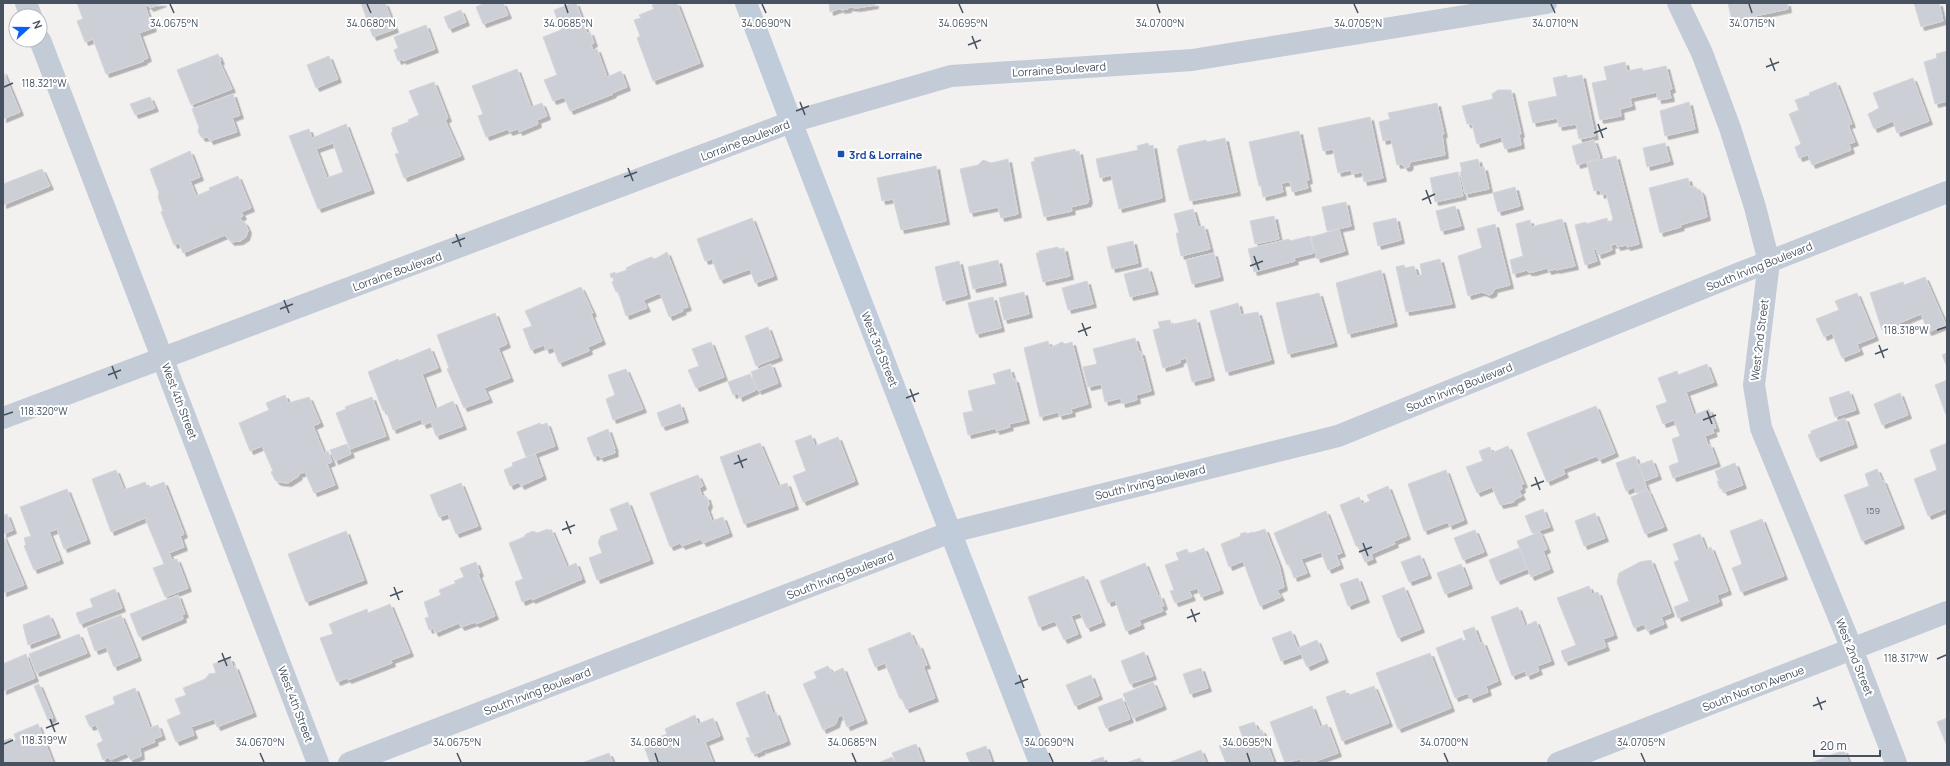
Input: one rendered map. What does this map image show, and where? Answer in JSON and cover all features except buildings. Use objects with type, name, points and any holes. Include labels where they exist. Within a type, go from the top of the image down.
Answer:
[{"type":"main road","name":"West 3rd Street","points":[[746,3],[1040,763]]},
{"type":"street","name":"Lorraine Boulevard","points":[[3,418],[791,122],[951,76],[1192,60],[1546,3]]},
{"type":"street","name":"West 2nd Street","points":[[1678,3],[1702,53],[1730,128],[1755,207],[1769,262],[1754,385],[1761,428],[1852,649],[1896,763]]},
{"type":"street","name":"West 4th Street","points":[[43,48],[318,763]]},
{"type":"street","name":"South Irving Boulevard","points":[[349,763],[951,532],[1338,436],[1769,262],[1947,192]]},
{"type":"street","name":"South Norton Avenue","points":[[1558,763],[1947,612]]},
{"type":"place","name":"3rd & Lorraine","points":[[841,154]]}]
